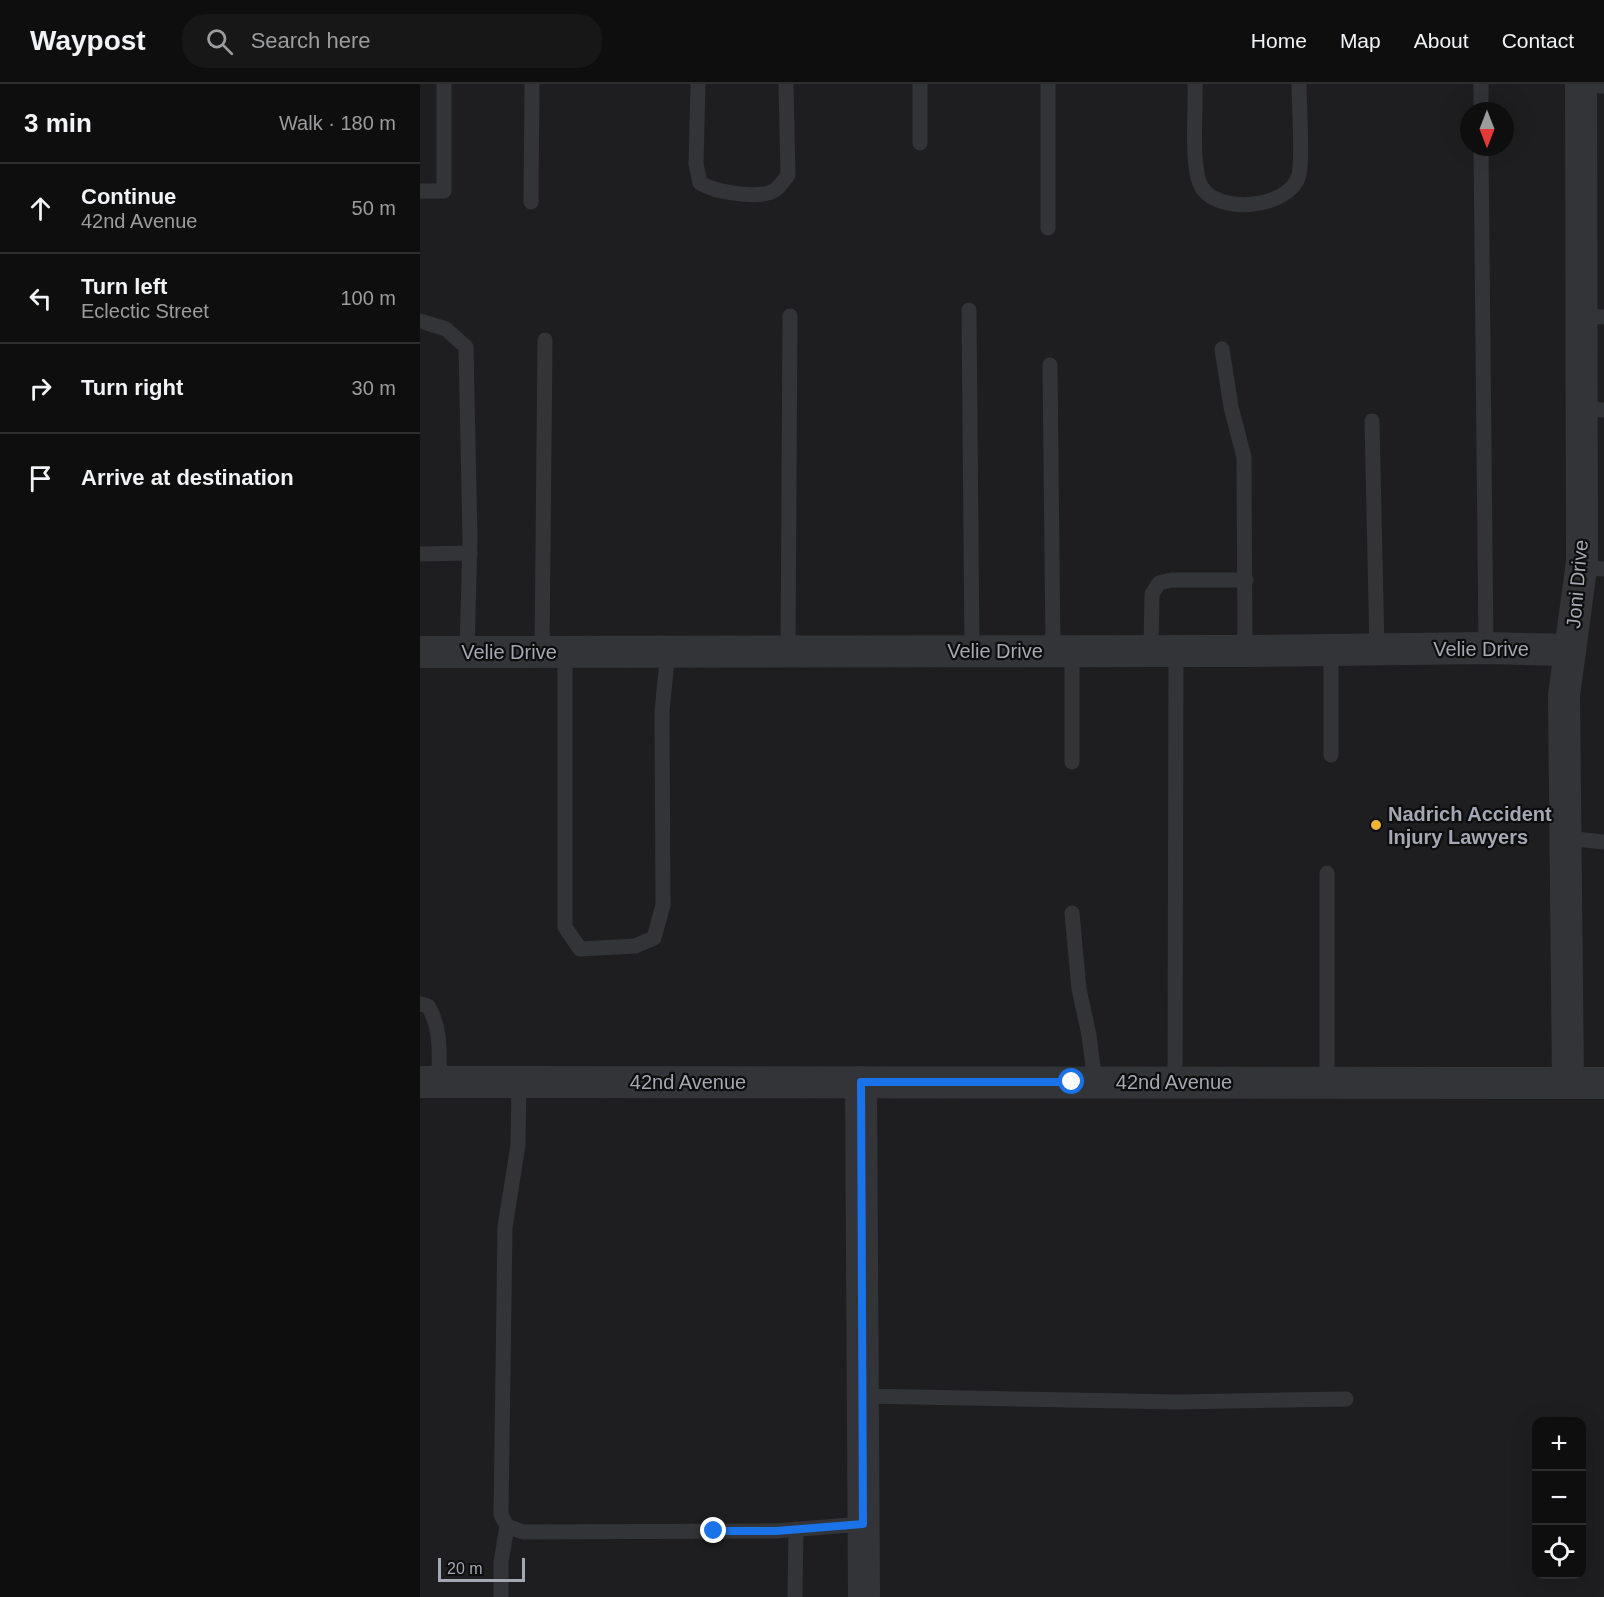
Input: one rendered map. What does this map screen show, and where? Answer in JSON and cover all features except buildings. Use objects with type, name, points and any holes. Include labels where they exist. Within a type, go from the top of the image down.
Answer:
[{"type":"street","name":"Joni Drive","points":[[1568,1083],[1564,695],[1570,650],[1593,568],[1593,317],[1589,85]]},
{"type":"street","name":"Velie Drive","points":[[420,652],[1331,651],[1486,648],[1570,650]]},
{"type":"street","name":"42nd Avenue","points":[[429,1082],[1604,1083]]},
{"type":"street","points":[[861,1082],[864,1597]]},
{"type":"lane","points":[[420,191],[444,191],[444,84]]},
{"type":"lane","points":[[531,84],[531,202]]},
{"type":"lane","points":[[698,84],[696,164],[700,183],[711,190],[752,195],[775,190],[788,175],[786,84]]},
{"type":"lane","points":[[920,84],[920,143]]},
{"type":"lane","points":[[1048,84],[1048,228]]},
{"type":"lane","points":[[1196,84],[1196,169],[1200,185],[1209,196],[1244,205],[1271,201],[1291,191],[1299,175],[1299,84]]},
{"type":"lane","points":[[1480,84],[1481,102]]},
{"type":"lane","points":[[1481,156],[1486,648]]},
{"type":"lane","points":[[969,310],[972,651]]},
{"type":"lane","points":[[788,651],[791,596],[790,316]]},
{"type":"lane","points":[[420,321],[446,329],[466,346],[470,553],[467,652]]},
{"type":"lane","points":[[545,340],[565,927],[580,949],[635,946],[654,938],[663,905],[662,711],[668,651]]},
{"type":"lane","points":[[1222,350],[1231,407],[1244,457],[1245,651]]},
{"type":"lane","points":[[1050,365],[1063,651],[1072,762]]},
{"type":"lane","points":[[1372,421],[1377,650]]},
{"type":"lane","points":[[420,554],[470,553]]},
{"type":"lane","points":[[1175,1082],[1163,651],[1152,594],[1159,583],[1171,580],[1246,580]]},
{"type":"lane","points":[[1331,651],[1331,755]]},
{"type":"lane","points":[[1566,838],[1604,842]]},
{"type":"lane","points":[[1328,873],[1328,1082]]},
{"type":"lane","points":[[1072,913],[1079,989],[1089,1035],[1095,1082]]},
{"type":"lane","points":[[420,1004],[428,1006],[435,1018],[439,1043],[429,1082]]},
{"type":"lane","points":[[501,1597],[501,1562],[507,1526],[501,1515],[505,1227],[518,1145],[519,1082]]},
{"type":"lane","points":[[862,1396],[1178,1402],[1346,1399]]},
{"type":"lane","points":[[507,1526],[523,1532],[796,1529],[863,1524]]},
{"type":"lane","points":[[795,1597],[796,1529]]},
{"type":"shaded area","points":[[420,84],[1604,84],[1604,1597],[420,1597]]},
{"type":"place","name":"Nadrich Accident Injury Lawyers","points":[[1376,825]]},
{"type":"route","points":[[714,1531],[776,1531],[863,1524],[861,1082],[1072,1082]]}]
